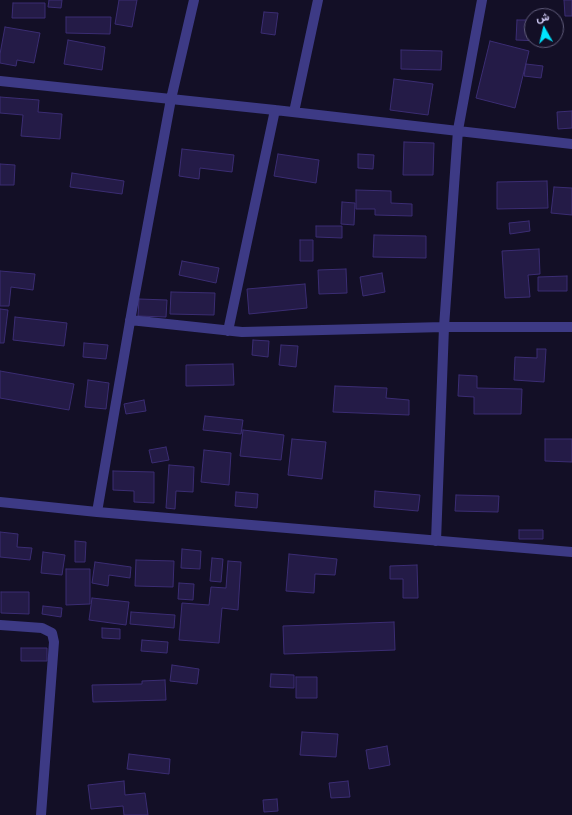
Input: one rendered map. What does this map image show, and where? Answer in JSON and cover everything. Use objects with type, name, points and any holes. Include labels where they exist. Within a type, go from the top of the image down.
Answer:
[{"type":"street","points":[[97,512],[130,320],[171,99],[194,0]]},
{"type":"street","points":[[294,112],[318,0]]},
{"type":"street","points":[[436,541],[444,327],[458,130],[482,0]]},
{"type":"street","points":[[0,81],[458,130],[572,144]]},
{"type":"street","points":[[228,331],[275,110]]},
{"type":"street","points":[[130,320],[249,332],[444,327],[572,327]]},
{"type":"street","points":[[0,502],[97,512],[572,552]]},
{"type":"street","points":[[0,625],[42,628],[52,633],[54,642],[41,815]]},
{"type":"building","points":[[49,0],[62,0],[61,8],[48,7]]},
{"type":"building","points":[[119,0],[137,0],[132,27],[115,24]]},
{"type":"building","points":[[564,0],[572,0],[572,16],[565,16]]},
{"type":"building","points":[[13,3],[45,3],[45,18],[12,18]]},
{"type":"building","points":[[264,12],[278,13],[275,35],[261,33]]},
{"type":"building","points":[[66,17],[111,17],[110,34],[66,33]]},
{"type":"building","points":[[517,20],[524,20],[524,40],[516,40]]},
{"type":"building","points":[[5,27],[40,33],[34,63],[17,60],[16,66],[0,63],[0,54]]},
{"type":"building","points":[[68,40],[105,47],[102,70],[64,64]]},
{"type":"building","points":[[490,41],[529,51],[515,108],[476,98]]},
{"type":"building","points":[[401,50],[442,51],[441,70],[401,69]]},
{"type":"building","points":[[526,64],[543,66],[541,78],[524,76]]},
{"type":"building","points":[[394,79],[433,84],[428,115],[390,110]]},
{"type":"building","points":[[0,97],[39,100],[38,112],[62,114],[60,139],[21,136],[23,115],[0,113]]},
{"type":"building","points":[[572,111],[572,128],[558,129],[557,112]]},
{"type":"building","points":[[404,142],[434,143],[433,175],[403,175]]},
{"type":"building","points":[[182,149],[234,155],[232,172],[200,168],[199,179],[179,176]]},
{"type":"building","points":[[278,154],[319,160],[316,183],[274,176]]},
{"type":"building","points":[[358,154],[374,155],[373,169],[358,168]]},
{"type":"building","points":[[0,164],[15,165],[14,185],[0,185]]},
{"type":"building","points":[[72,173],[124,181],[122,194],[70,187]]},
{"type":"building","points":[[547,181],[548,208],[497,209],[497,182]]},
{"type":"building","points":[[554,187],[572,188],[572,215],[551,213]]},
{"type":"building","points":[[356,190],[391,191],[391,203],[412,204],[412,216],[375,215],[375,209],[356,209]]},
{"type":"building","points":[[342,202],[355,203],[354,225],[341,224]]},
{"type":"building","points":[[529,221],[530,231],[510,234],[509,223]]},
{"type":"building","points":[[316,226],[342,226],[342,238],[316,237]]},
{"type":"building","points":[[374,235],[426,236],[426,258],[373,257]]},
{"type":"building","points":[[300,240],[313,240],[313,261],[300,261]]},
{"type":"building","points":[[539,249],[540,274],[528,275],[530,297],[505,298],[502,251]]},
{"type":"building","points":[[182,261],[219,268],[216,283],[179,275]]},
{"type":"building","points":[[346,269],[347,293],[319,294],[318,270]]},
{"type":"building","points":[[0,271],[35,274],[33,290],[11,287],[9,306],[0,306]]},
{"type":"building","points":[[382,273],[385,292],[363,296],[360,277]]},
{"type":"building","points":[[567,276],[567,291],[538,291],[538,277]]},
{"type":"building","points":[[305,284],[307,308],[249,314],[247,289]]},
{"type":"building","points":[[171,292],[215,293],[214,315],[170,314]]},
{"type":"building","points":[[139,299],[167,300],[166,317],[138,316]]},
{"type":"building","points":[[0,309],[8,310],[4,343],[0,343]]},
{"type":"building","points":[[15,317],[67,323],[64,346],[13,340]]},
{"type":"building","points":[[253,340],[269,341],[268,357],[252,355]]},
{"type":"building","points":[[84,343],[108,345],[106,359],[83,357]]},
{"type":"building","points":[[281,345],[298,346],[296,367],[279,365]]},
{"type":"building","points":[[537,349],[546,349],[544,382],[514,380],[515,357],[537,358]]},
{"type":"building","points":[[233,364],[234,385],[186,386],[186,365]]},
{"type":"building","points":[[0,371],[74,384],[69,410],[0,398]]},
{"type":"building","points":[[459,375],[477,376],[477,388],[522,389],[521,414],[474,414],[474,397],[458,396]]},
{"type":"building","points":[[88,380],[109,383],[106,409],[85,407]]},
{"type":"building","points":[[335,386],[387,388],[386,398],[409,400],[409,415],[333,412]]},
{"type":"building","points":[[144,400],[146,411],[126,414],[124,404]]},
{"type":"building","points":[[205,416],[243,420],[241,434],[203,430]]},
{"type":"building","points":[[243,430],[284,435],[281,460],[240,456]]},
{"type":"building","points":[[292,439],[326,442],[322,479],[288,475]]},
{"type":"building","points":[[545,439],[572,439],[572,462],[545,461]]},
{"type":"building","points":[[166,447],[169,460],[152,463],[149,450]]},
{"type":"building","points":[[204,450],[231,453],[229,485],[201,482]]},
{"type":"building","points":[[169,465],[194,467],[193,492],[176,491],[175,509],[166,508]]},
{"type":"building","points":[[113,471],[154,472],[154,503],[134,502],[134,491],[113,490]]},
{"type":"building","points":[[375,491],[420,495],[418,511],[374,507]]},
{"type":"building","points":[[236,492],[258,494],[257,508],[235,506]]},
{"type":"building","points":[[456,495],[499,496],[498,512],[455,511]]},
{"type":"building","points":[[519,530],[543,530],[543,539],[519,539]]},
{"type":"building","points":[[0,532],[18,534],[17,547],[32,548],[30,560],[0,557]]},
{"type":"building","points":[[75,541],[86,542],[85,562],[75,562]]},
{"type":"building","points":[[182,549],[201,551],[200,569],[181,568]]},
{"type":"building","points":[[43,552],[65,555],[62,575],[41,573]]},
{"type":"building","points":[[289,554],[337,559],[335,575],[315,574],[314,593],[286,591]]},
{"type":"building","points":[[212,558],[223,559],[221,582],[210,581]]},
{"type":"building","points":[[136,560],[174,561],[173,587],[135,586]]},
{"type":"building","points":[[228,561],[241,562],[238,610],[222,608],[219,643],[179,640],[182,603],[209,605],[211,587],[226,588]]},
{"type":"building","points":[[95,562],[131,567],[130,578],[109,575],[108,586],[92,583]]},
{"type":"building","points":[[417,565],[418,598],[403,598],[403,579],[390,579],[390,566]]},
{"type":"building","points":[[66,569],[90,569],[90,604],[66,605]]},
{"type":"building","points":[[179,583],[194,584],[193,600],[178,599]]},
{"type":"building","points":[[1,592],[29,592],[29,614],[1,613]]},
{"type":"building","points":[[92,598],[129,602],[126,625],[89,620]]},
{"type":"building","points":[[43,606],[62,608],[61,617],[42,614]]},
{"type":"building","points":[[131,612],[175,615],[174,628],[130,624]]},
{"type":"building","points":[[394,622],[395,650],[284,654],[283,626]]},
{"type":"building","points":[[102,628],[120,629],[120,639],[102,638]]},
{"type":"building","points":[[142,640],[168,642],[167,653],[141,651]]},
{"type":"building","points":[[21,648],[47,648],[47,661],[21,661]]},
{"type":"building","points":[[172,665],[199,669],[197,684],[170,681]]},
{"type":"building","points":[[271,674],[294,675],[294,688],[270,687]]},
{"type":"building","points":[[296,677],[317,677],[317,698],[296,698]]},
{"type":"building","points":[[165,680],[166,700],[93,702],[92,685],[142,684],[142,681]]},
{"type":"building","points":[[302,732],[338,734],[336,757],[300,755]]},
{"type":"building","points":[[387,746],[390,765],[369,769],[366,750]]},
{"type":"building","points":[[129,754],[170,759],[169,774],[127,769]]},
{"type":"building","points":[[124,781],[125,795],[145,793],[148,815],[124,815],[123,806],[91,809],[88,785]]},
{"type":"building","points":[[348,781],[350,797],[331,798],[329,783]]},
{"type":"building","points":[[277,799],[278,811],[264,812],[263,800]]}]
